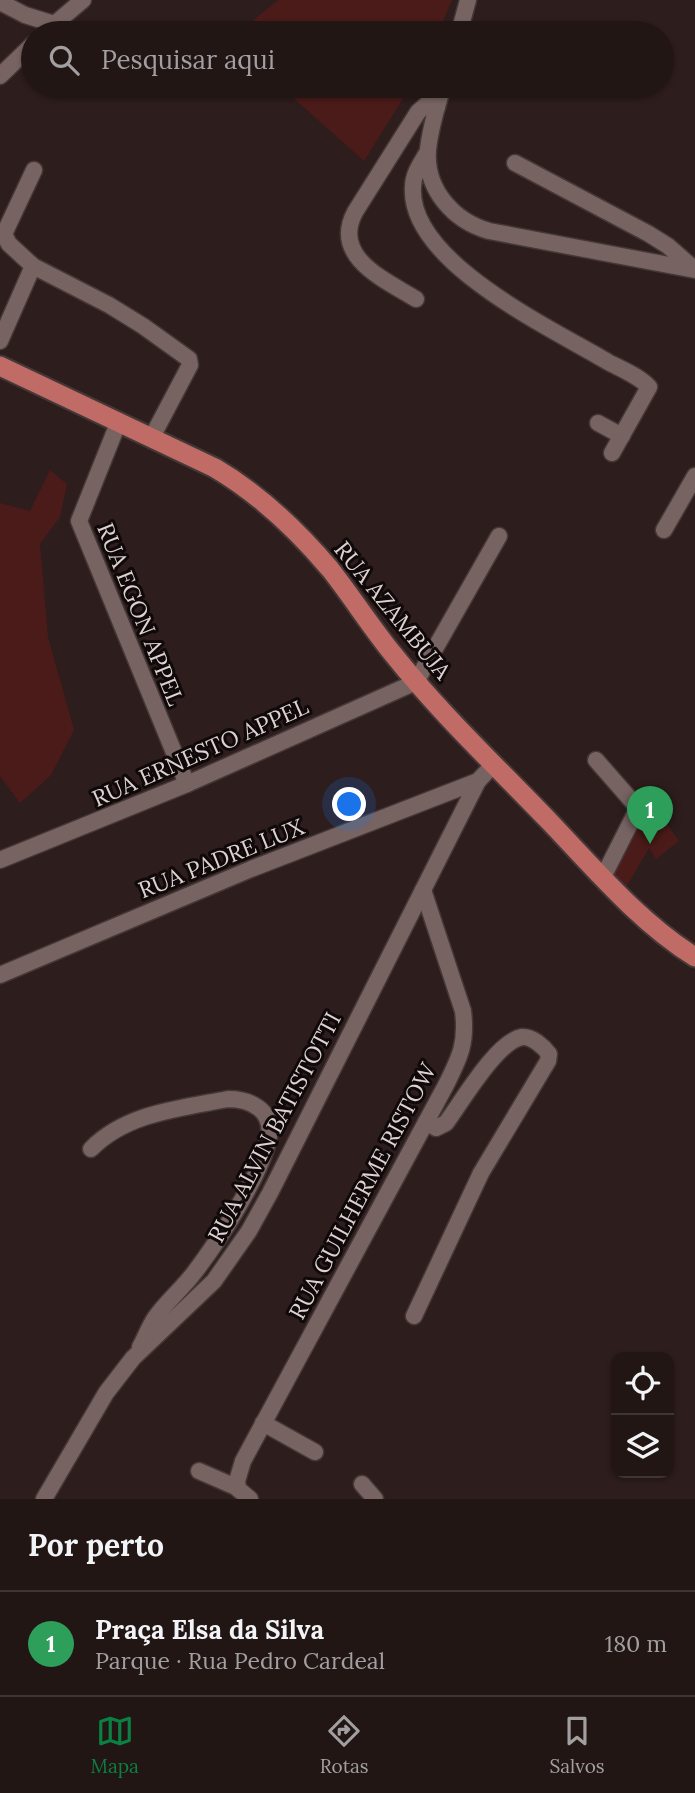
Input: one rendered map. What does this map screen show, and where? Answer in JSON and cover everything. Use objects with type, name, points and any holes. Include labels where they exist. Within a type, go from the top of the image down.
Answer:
[{"type":"main road","name":"RUA AZAMBUJA","points":[[0,366],[215,468],[263,501],[330,569],[416,682],[603,877],[650,922],[695,957]]},
{"type":"street","points":[[58,21],[83,0]]},
{"type":"street","points":[[462,21],[468,0]]},
{"type":"street","points":[[0,2],[35,21]]},
{"type":"street","points":[[0,76],[21,56]]},
{"type":"street","points":[[440,98],[427,153],[416,171],[412,186],[421,223],[435,244],[456,266],[496,296],[647,384],[649,389],[612,453]]},
{"type":"street","points":[[416,299],[373,273],[359,261],[352,252],[349,231],[355,212],[418,112],[427,104],[437,107]]},
{"type":"street","points":[[427,153],[436,190],[447,206],[473,227],[695,270]]},
{"type":"street","points":[[515,163],[649,234],[668,246],[695,270]]},
{"type":"street","points":[[34,170],[4,234],[9,244],[33,266],[109,305],[189,359],[190,365],[152,437]]},
{"type":"street","points":[[0,341],[33,266]]},
{"type":"street","name":"RUA EGON APPEL","points":[[119,421],[79,521],[187,784]]},
{"type":"street","points":[[598,423],[622,436]]},
{"type":"street","points":[[664,530],[695,476]]},
{"type":"street","points":[[416,682],[499,536]]},
{"type":"street","name":"RUA ERNESTO APPEL","points":[[0,860],[187,784],[416,682]]},
{"type":"street","points":[[596,760],[638,808],[603,877]]},
{"type":"street","name":"RUA PADRE LUX","points":[[0,975],[251,869],[478,781],[494,764]]},
{"type":"street","name":"RUA ALVIN BATISTOTTI","points":[[44,1499],[106,1393],[134,1359],[214,1281],[249,1231],[478,781]]},
{"type":"street","name":"RUA GUILHERME RISTOW","points":[[244,1494],[237,1481],[243,1461],[459,1059],[466,1031],[457,988],[423,890]]},
{"type":"street","points":[[414,1316],[481,1173],[548,1061],[549,1054],[531,1038],[523,1037],[506,1044],[446,1124],[436,1128],[426,1122]]},
{"type":"street","points":[[91,1149],[103,1137],[133,1121],[228,1099],[243,1099],[255,1104],[263,1112],[270,1134],[264,1155],[236,1208],[209,1252],[156,1317],[134,1359]]},
{"type":"street","points":[[263,1423],[315,1452]]},
{"type":"street","points":[[200,1471],[244,1494]]},
{"type":"street","points":[[362,1484],[375,1499]]},
{"type":"shaded area","points":[[278,0],[452,0],[443,21],[253,21]]},
{"type":"shaded area","points":[[293,98],[403,98],[364,161]]},
{"type":"shaded area","points":[[50,470],[67,484],[60,517],[40,544],[48,637],[74,730],[51,775],[20,803],[0,776],[0,503],[30,511]]},
{"type":"shaded area","points":[[651,802],[679,841],[656,859],[649,848],[625,889],[611,872],[638,817]]},
{"type":"place","name":"Praça Elsa da Silva","points":[[650,844]]}]
